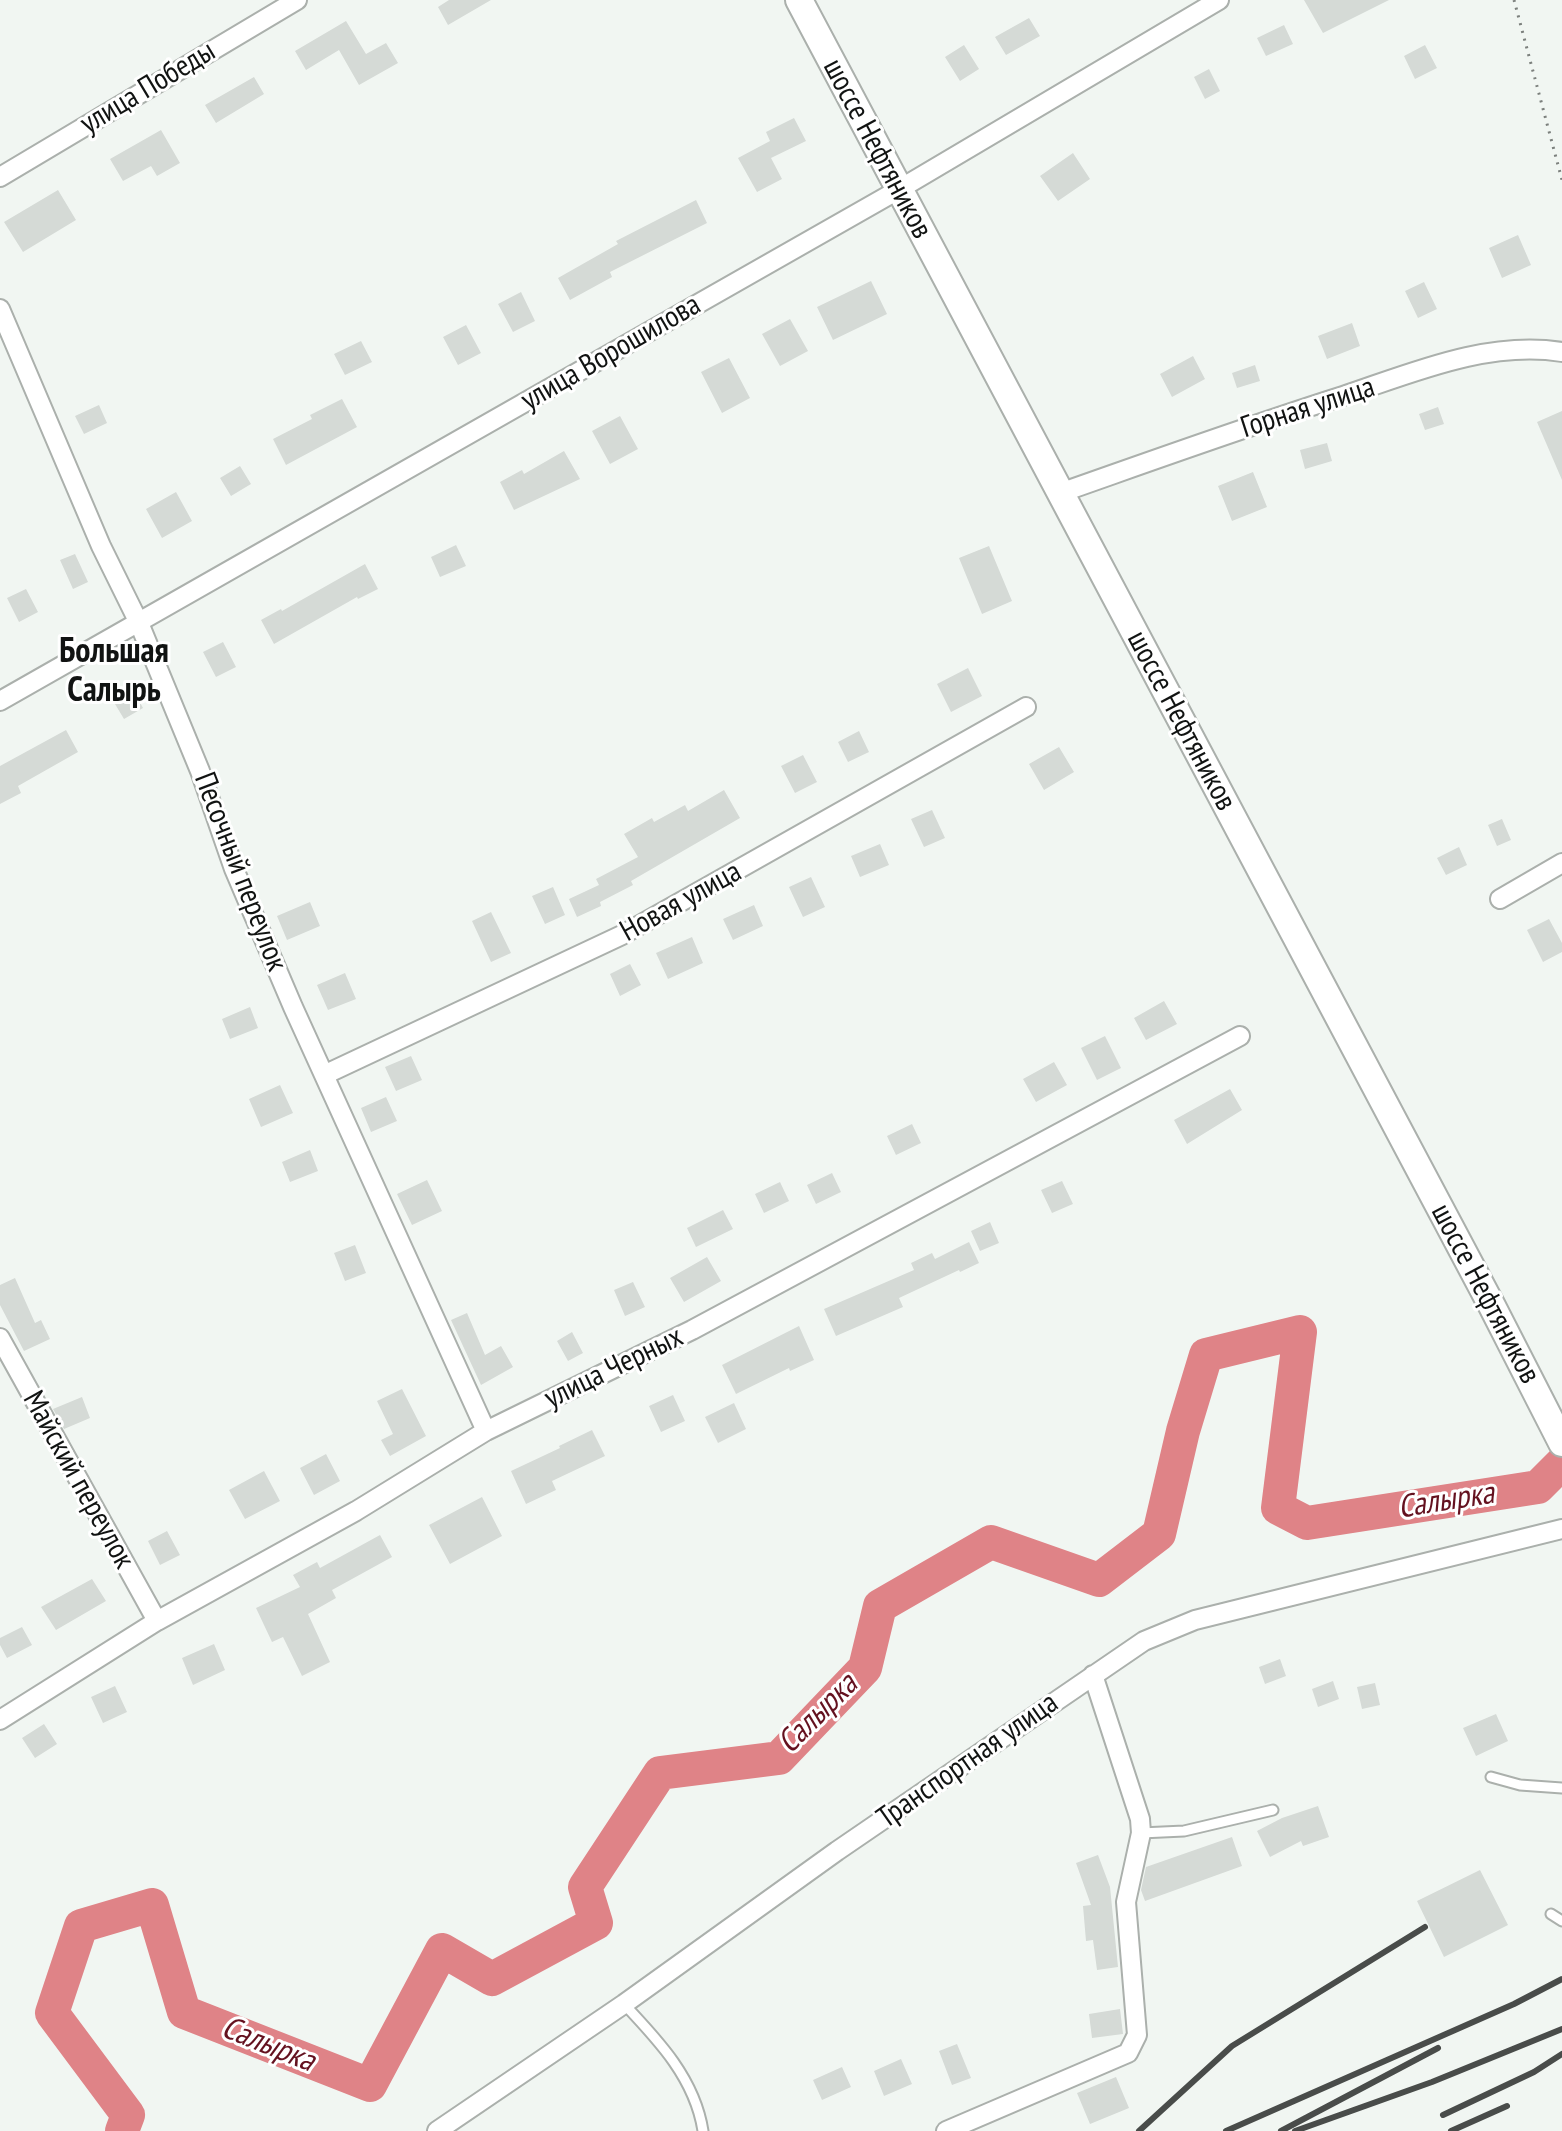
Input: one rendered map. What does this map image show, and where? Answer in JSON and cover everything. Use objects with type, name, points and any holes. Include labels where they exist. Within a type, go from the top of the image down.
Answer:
[{"type":"main road","name":"шоссе Нефтяников","points":[[799,0],[1562,1443]]},
{"type":"street","name":"улица Победы","points":[[0,177],[297,0]]},
{"type":"street","name":"улица Ворошилова","points":[[0,701],[898,190],[1219,0]]},
{"type":"street","name":"Песочный переулок","points":[[0,309],[101,546],[139,623],[200,771],[234,869],[486,1431]]},
{"type":"street","name":"Горная улица","points":[[1060,493],[1431,367],[1506,351],[1534,349],[1562,352]]},
{"type":"street","name":"Новая улица","points":[[324,1075],[622,935],[1026,707]]},
{"type":"street","points":[[1500,899],[1562,863]]},
{"type":"street","name":"улица Черных","points":[[0,1720],[157,1621],[356,1511],[486,1431],[692,1330],[1240,1036]]},
{"type":"street","name":"Майский переулок","points":[[0,1338],[157,1621]]},
{"type":"street","name":"Транспортная улица","points":[[437,2131],[1144,1641],[1195,1620],[1560,1535]]},
{"type":"street","points":[[946,2131],[1128,2053],[1134,2045],[1137,2035],[1126,1902],[1141,1833],[1137,1806],[1093,1675]]},
{"type":"lane","points":[[1491,1777],[1520,1785],[1562,1788]]},
{"type":"lane","points":[[1141,1833],[1184,1831],[1273,1810]]},
{"type":"lane","points":[[1551,1914],[1562,1921]]},
{"type":"lane","points":[[624,2004],[655,2037],[688,2083],[701,2116],[703,2131]]},
{"type":"path","points":[[1514,0],[1562,180]]},
{"type":"building","points":[[449,0],[491,0],[448,25],[438,7]]},
{"type":"building","points":[[1304,0],[1389,0],[1323,33]]},
{"type":"building","points":[[1029,18],[1040,36],[1006,55],[995,37]]},
{"type":"building","points":[[346,21],[366,54],[386,43],[398,63],[359,85],[339,50],[306,70],[295,51]]},
{"type":"building","points":[[1284,25],[1293,44],[1266,56],[1257,38]]},
{"type":"building","points":[[964,45],[979,69],[960,81],[945,57]]},
{"type":"building","points":[[1425,45],[1437,68],[1415,79],[1404,56]]},
{"type":"building","points":[[1209,69],[1220,91],[1205,99],[1194,77]]},
{"type":"building","points":[[254,77],[264,94],[216,123],[205,105]]},
{"type":"building","points":[[794,118],[806,141],[771,158],[782,179],[757,192],[738,158],[770,141],[766,132]]},
{"type":"building","points":[[161,130],[180,163],[157,176],[151,166],[123,181],[110,159]]},
{"type":"building","points":[[1073,153],[1090,179],[1058,201],[1040,176]]},
{"type":"building","points":[[58,190],[76,220],[23,252],[4,222]]},
{"type":"building","points":[[696,200],[707,223],[610,272],[612,277],[570,300],[558,278],[618,244],[616,241]]},
{"type":"building","points":[[1518,235],[1531,265],[1502,278],[1489,248]]},
{"type":"building","points":[[871,281],[887,314],[833,340],[817,307]]},
{"type":"building","points":[[1424,282],[1437,309],[1418,318],[1405,291]]},
{"type":"building","points":[[521,292],[535,321],[513,332],[498,304]]},
{"type":"building","points":[[790,319],[808,351],[780,366],[762,334]]},
{"type":"building","points":[[1352,323],[1360,346],[1327,359],[1318,336]]},
{"type":"building","points":[[466,325],[481,353],[458,365],[443,337]]},
{"type":"building","points":[[361,341],[372,362],[345,375],[334,354]]},
{"type":"building","points":[[1193,356],[1205,379],[1172,397],[1160,374]]},
{"type":"building","points":[[729,358],[750,398],[722,413],[701,372]]},
{"type":"building","points":[[1255,365],[1260,381],[1237,388],[1232,373]]},
{"type":"building","points":[[342,399],[357,427],[286,465],[273,439]]},
{"type":"building","points":[[99,405],[107,423],[84,434],[75,416]]},
{"type":"building","points":[[1438,407],[1444,424],[1425,430],[1419,414]]},
{"type":"building","points":[[1562,411],[1562,480],[1537,422]]},
{"type":"building","points":[[620,416],[638,449],[610,464],[592,431]]},
{"type":"building","points":[[1327,443],[1332,461],[1305,469],[1300,450]]},
{"type":"building","points":[[564,451],[580,479],[514,510],[500,482],[522,470],[524,474]]},
{"type":"building","points":[[240,466],[251,484],[231,496],[220,478]]},
{"type":"building","points":[[1253,472],[1267,507],[1232,521],[1218,486]]},
{"type":"building","points":[[176,492],[192,521],[162,538],[146,509]]},
{"type":"building","points":[[456,545],[466,566],[440,577],[431,557]]},
{"type":"building","points":[[989,546],[1012,601],[982,614],[959,558]]},
{"type":"building","points":[[75,554],[88,582],[73,589],[60,560]]},
{"type":"building","points":[[365,564],[378,589],[357,597],[274,644],[261,620]]},
{"type":"building","points":[[26,589],[38,612],[19,622],[7,598]]},
{"type":"building","points":[[223,642],[236,667],[216,677],[203,652]]},
{"type":"building","points":[[968,668],[982,696],[951,712],[937,684]]},
{"type":"building","points":[[135,693],[143,708],[124,719],[115,704]]},
{"type":"building","points":[[66,730],[78,752],[18,786],[21,793],[0,804],[0,766]]},
{"type":"building","points":[[859,731],[869,752],[848,762],[838,742]]},
{"type":"building","points":[[1059,747],[1074,772],[1044,790],[1029,764]]},
{"type":"building","points":[[803,755],[817,782],[795,793],[781,766]]},
{"type":"building","points":[[724,790],[740,818],[631,881],[633,885],[600,902],[601,906],[577,917],[569,899],[599,885],[596,879],[638,857],[624,834],[652,818],[654,822],[685,805],[688,811]]},
{"type":"building","points":[[932,810],[945,838],[924,847],[911,819]]},
{"type":"building","points":[[1502,819],[1511,840],[1497,846],[1488,825]]},
{"type":"building","points":[[880,844],[889,865],[860,877],[851,856]]},
{"type":"building","points":[[1459,847],[1467,865],[1446,875],[1437,858]]},
{"type":"building","points":[[811,877],[825,907],[803,917],[789,887]]},
{"type":"building","points":[[553,887],[565,915],[545,924],[532,896]]},
{"type":"building","points":[[310,902],[320,926],[287,940],[277,916]]},
{"type":"building","points":[[754,905],[763,926],[733,940],[723,919]]},
{"type":"building","points":[[491,912],[511,953],[491,962],[472,921]]},
{"type":"building","points":[[1549,919],[1562,943],[1562,952],[1543,962],[1527,930]]},
{"type":"building","points":[[692,937],[703,963],[668,979],[656,953]]},
{"type":"building","points":[[630,964],[641,985],[620,996],[610,974]]},
{"type":"building","points":[[345,973],[356,999],[328,1010],[317,985]]},
{"type":"building","points":[[1164,1001],[1177,1024],[1146,1040],[1134,1018]]},
{"type":"building","points":[[250,1007],[258,1028],[230,1039],[222,1019]]},
{"type":"building","points":[[1105,1036],[1121,1068],[1097,1080],[1081,1048]]},
{"type":"building","points":[[411,1056],[422,1080],[396,1091],[385,1067]]},
{"type":"building","points":[[1054,1062],[1067,1085],[1036,1102],[1023,1079]]},
{"type":"building","points":[[280,1085],[293,1113],[261,1127],[249,1099]]},
{"type":"building","points":[[1230,1089],[1242,1110],[1187,1144],[1174,1120]]},
{"type":"building","points":[[386,1097],[397,1121],[371,1132],[361,1108]]},
{"type":"building","points":[[912,1124],[921,1143],[896,1155],[887,1136]]},
{"type":"building","points":[[310,1150],[318,1171],[290,1182],[282,1162]]},
{"type":"building","points":[[832,1173],[841,1192],[816,1204],[807,1185]]},
{"type":"building","points":[[427,1180],[442,1211],[412,1225],[397,1194]]},
{"type":"building","points":[[1062,1181],[1073,1204],[1052,1213],[1041,1190]]},
{"type":"building","points":[[780,1182],[789,1201],[764,1213],[755,1194]]},
{"type":"building","points":[[723,1210],[733,1229],[696,1247],[687,1228]]},
{"type":"building","points":[[990,1222],[999,1243],[980,1251],[971,1231]]},
{"type":"building","points":[[969,1242],[979,1263],[899,1298],[903,1307],[836,1336],[824,1309],[914,1270],[911,1263],[932,1253],[935,1259]]},
{"type":"building","points":[[355,1245],[366,1273],[345,1281],[334,1253]]},
{"type":"building","points":[[707,1257],[721,1281],[684,1302],[670,1278]]},
{"type":"building","points":[[15,1278],[35,1323],[41,1320],[50,1339],[24,1351],[0,1305],[0,1285]]},
{"type":"building","points":[[633,1282],[645,1307],[625,1316],[614,1290]]},
{"type":"building","points":[[467,1313],[485,1355],[501,1346],[513,1367],[481,1385],[451,1320]]},
{"type":"building","points":[[799,1326],[814,1360],[790,1371],[789,1368],[736,1394],[722,1365]]},
{"type":"building","points":[[572,1332],[583,1353],[568,1361],[557,1341]]},
{"type":"building","points":[[402,1389],[426,1436],[390,1456],[381,1440],[393,1434],[377,1401]]},
{"type":"building","points":[[673,1395],[685,1421],[661,1432],[649,1406]]},
{"type":"building","points":[[82,1397],[90,1418],[64,1429],[53,1409]]},
{"type":"building","points":[[734,1403],[746,1429],[718,1443],[705,1417]]},
{"type":"building","points":[[592,1430],[605,1456],[552,1481],[556,1490],[526,1504],[511,1471]]},
{"type":"building","points":[[326,1454],[340,1481],[314,1495],[300,1468]]},
{"type":"building","points":[[264,1471],[280,1501],[245,1519],[229,1490]]},
{"type":"building","points":[[482,1497],[502,1536],[450,1564],[429,1525]]},
{"type":"building","points":[[167,1531],[180,1555],[160,1565],[148,1541]]},
{"type":"building","points":[[380,1535],[392,1557],[332,1590],[336,1598],[308,1614],[330,1662],[302,1676],[283,1637],[272,1642],[256,1608],[300,1587],[293,1575],[317,1562],[320,1568]]},
{"type":"building","points":[[92,1579],[106,1601],[56,1630],[41,1607]]},
{"type":"building","points":[[22,1627],[32,1645],[7,1658],[0,1638]]},
{"type":"building","points":[[214,1644],[225,1670],[193,1685],[182,1658]]},
{"type":"building","points":[[1280,1659],[1286,1676],[1265,1684],[1259,1667]]},
{"type":"building","points":[[1333,1681],[1339,1699],[1318,1707],[1312,1689]]},
{"type":"building","points":[[1375,1683],[1380,1705],[1362,1709],[1357,1687]]},
{"type":"building","points":[[115,1686],[127,1712],[103,1723],[91,1697]]},
{"type":"building","points":[[1496,1714],[1508,1741],[1476,1756],[1463,1728]]},
{"type":"building","points":[[44,1724],[57,1744],[35,1758],[22,1738]]},
{"type":"building","points":[[1318,1806],[1329,1837],[1303,1846],[1301,1841],[1270,1857],[1257,1831],[1282,1818]]},
{"type":"building","points":[[1232,1837],[1242,1866],[1145,1901],[1141,1890],[1146,1867]]},
{"type":"building","points":[[1098,1855],[1110,1887],[1118,1967],[1097,1970],[1093,1940],[1086,1941],[1083,1906],[1091,1905],[1076,1863]]},
{"type":"building","points":[[1480,1870],[1508,1925],[1444,1957],[1417,1901]]},
{"type":"building","points":[[1120,2009],[1123,2034],[1092,2038],[1089,2014]]},
{"type":"building","points":[[957,2044],[971,2078],[952,2085],[939,2051]]},
{"type":"building","points":[[901,2059],[912,2084],[884,2096],[874,2071]]},
{"type":"building","points":[[842,2067],[851,2087],[822,2100],[813,2080]]},
{"type":"building","points":[[1116,2077],[1129,2108],[1090,2124],[1077,2093]]},
{"type":"waterway","name":"Салырка","points":[[122,2131],[128,2115],[52,2013],[81,1926],[152,1905],[184,2012],[370,2085],[442,1950],[492,1979],[596,1923],[585,1887],[660,1773],[779,1758],[865,1668],[880,1606],[991,1542],[1099,1580],[1159,1534],[1183,1431],[1206,1355],[1300,1332],[1278,1508],[1307,1523],[1538,1487],[1562,1463]]},
{"type":"railway","points":[[1139,2131],[1232,2046],[1425,1927]]},
{"type":"railway","points":[[1226,2131],[1514,2004],[1562,1979]]},
{"type":"railway","points":[[1295,2131],[1432,2082],[1562,2029]]},
{"type":"railway","points":[[1281,2131],[1438,2048]]},
{"type":"railway","points":[[1443,2115],[1534,2072],[1562,2054]]},
{"type":"railway","points":[[1451,2131],[1507,2106]]},
{"type":"district","name":"Большая Салырь","points":[[114,672]]}]
